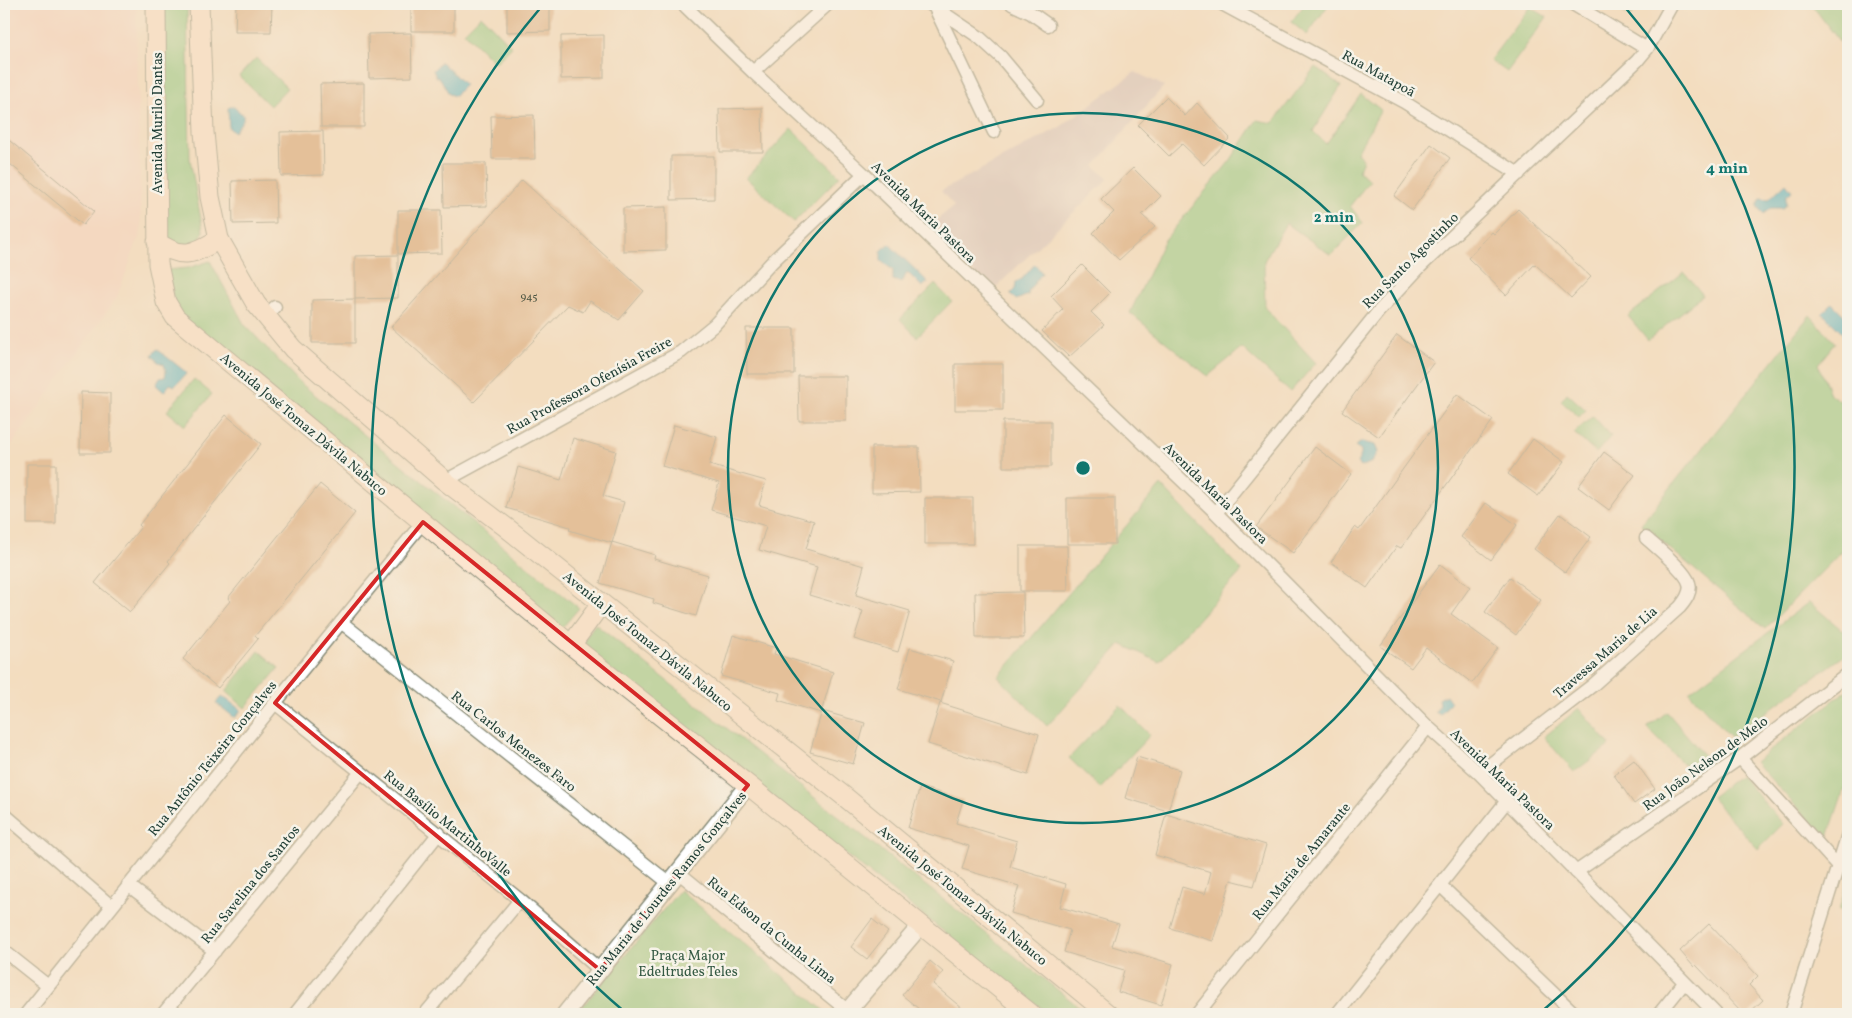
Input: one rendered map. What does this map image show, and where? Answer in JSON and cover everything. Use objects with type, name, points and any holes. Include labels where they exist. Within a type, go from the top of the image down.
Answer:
[{"type":"main road","name":"Avenida Murilo Dantas","points":[[156,4],[156,242]]},
{"type":"main road","points":[[156,242],[174,252],[186,253],[199,251],[219,239],[210,197],[204,132],[200,4]]},
{"type":"main road","name":"Avenida José Tomaz Dávila Nabuco","points":[[219,239],[256,304],[270,311],[293,349],[445,481],[507,528],[845,798],[1108,1014]]},
{"type":"main road","name":"Avenida José Tomaz Dávila Nabuco","points":[[156,242],[162,290],[166,302],[175,317],[571,645],[748,785],[1031,1014]]},
{"type":"main road","points":[[571,645],[601,604]]},
{"type":"street","name":"Avenida Maria Pastora","points":[[683,4],[753,72],[864,174],[1216,512],[1428,727],[1479,774],[1716,1014]]},
{"type":"street","points":[[753,72],[828,4]]},
{"type":"street","points":[[1012,4],[1031,13],[1048,25]]},
{"type":"street","name":"Rua Matapoã","points":[[1222,4],[1404,102],[1519,174]]},
{"type":"street","points":[[1573,4],[1647,49]]},
{"type":"street","name":"Rua Santo Agostinho","points":[[1216,512],[1378,312],[1420,266],[1637,62],[1647,49],[1672,4]]},
{"type":"street","points":[[935,5],[1001,57],[1037,100]]},
{"type":"street","points":[[935,5],[994,132]]},
{"type":"street","name":"Rua Professora Ofenísia Freire","points":[[445,481],[680,352],[714,325],[772,262],[864,174]]},
{"type":"street","name":"Rua Antônio Teixeira Gonçalves","points":[[26,1014],[340,622],[423,522]]},
{"type":"street","name":"Travessa Maria de Lia","points":[[1479,774],[1594,685],[1685,601],[1690,583],[1685,575],[1646,538]]},
{"type":"street","name":"Rua Carlos Menezes Faro","points":[[340,622],[674,878]]},
{"type":"street","name":"Rua João Nelson de Melo","points":[[1576,872],[1740,758],[1848,674]]},
{"type":"street","name":"Rua Basílio MartinhoValle","points":[[275,703],[520,900],[600,970]]},
{"type":"street","name":"Rua Maria de Amarante","points":[[1197,1014],[1428,727]]},
{"type":"street","points":[[1740,758],[1838,866]]},
{"type":"street","name":"Rua Savelina dos Santos","points":[[163,1014],[361,772]]},
{"type":"street","name":"Rua Maria de Lourdes Ramos Gonçalves","points":[[565,1014],[748,785]]},
{"type":"street","points":[[1337,1014],[1506,802]]},
{"type":"street","points":[[4,814],[111,906]]},
{"type":"street","points":[[295,1014],[438,833]]},
{"type":"street","points":[[1791,1014],[1848,834]]},
{"type":"street","name":"Rua Edson da Cunha Lima","points":[[674,878],[846,1013]]},
{"type":"street","points":[[128,885],[215,951]]},
{"type":"street","points":[[1440,885],[1575,1014]]},
{"type":"street","points":[[425,1014],[520,900]]},
{"type":"street","points":[[846,1013],[921,925]]},
{"type":"street","points":[[4,951],[48,986]]},
{"type":"street","points":[[1659,1014],[1684,983]]},
{"type":"highlighted area","points":[[423,522],[748,785],[600,970],[275,703]]},
{"type":"shaded area","points":[[4,4],[136,4],[141,231],[117,297],[4,456]]},
{"type":"shaded area","points":[[1135,72],[1164,86],[1094,166],[1108,179],[992,291],[929,226],[954,206],[941,191],[1060,127]]},
{"type":"green space","points":[[163,4],[187,4],[190,159],[203,231],[199,244],[182,248],[167,238]]},
{"type":"green space","points":[[1305,4],[1329,4],[1307,35],[1291,22]]},
{"type":"green space","points":[[1607,4],[1637,4],[1631,16]]},
{"type":"green space","points":[[1811,4],[1848,4],[1848,31],[1840,42]]},
{"type":"green space","points":[[1530,7],[1547,17],[1507,72],[1490,60]]},
{"type":"green space","points":[[481,15],[512,47],[495,63],[464,32]]},
{"type":"green space","points":[[256,58],[287,88],[270,106],[239,76]]},
{"type":"green space","points":[[1315,67],[1341,86],[1313,131],[1326,144],[1361,94],[1381,110],[1357,152],[1363,160],[1358,171],[1370,180],[1350,206],[1363,223],[1331,255],[1286,223],[1264,261],[1265,308],[1316,363],[1290,392],[1242,348],[1208,376],[1130,313],[1164,241],[1230,161],[1257,120],[1273,123]]},
{"type":"green space","points":[[791,129],[840,176],[794,222],[746,178]]},
{"type":"green space","points":[[210,261],[244,324],[299,382],[579,608],[561,629],[185,321],[174,302],[167,270],[188,268]]},
{"type":"green space","points":[[1684,272],[1703,295],[1648,340],[1628,316]]},
{"type":"green space","points":[[935,284],[952,301],[917,337],[900,319]]},
{"type":"green space","points":[[1810,315],[1835,343],[1818,364],[1830,394],[1848,407],[1848,545],[1765,629],[1641,524]]},
{"type":"green space","points":[[194,379],[212,394],[185,426],[167,411]]},
{"type":"green space","points":[[1567,393],[1586,410],[1579,417],[1561,401]]},
{"type":"green space","points":[[1593,416],[1611,436],[1596,453],[1574,433]]},
{"type":"green space","points":[[1161,485],[1242,571],[1159,662],[1121,644],[1047,726],[998,677]]},
{"type":"green space","points":[[1809,602],[1848,635],[1848,653],[1731,737],[1689,692]]},
{"type":"green space","points":[[595,624],[1088,1014],[1049,1014],[580,646]]},
{"type":"green space","points":[[259,651],[279,668],[245,708],[226,691]]},
{"type":"green space","points":[[1848,689],[1848,777],[1827,840],[1755,762]]},
{"type":"green space","points":[[1120,705],[1150,735],[1100,788],[1069,758]]},
{"type":"green space","points":[[1579,708],[1610,745],[1574,772],[1544,737]]},
{"type":"green space","points":[[1667,712],[1707,759],[1690,771],[1647,728]]},
{"type":"green space","points":[[1740,775],[1783,824],[1758,849],[1711,797]]},
{"type":"green space","points":[[1848,878],[1848,910],[1839,910]]},
{"type":"green space","name":"Praça Major Edeltrudes Teles","points":[[680,890],[828,1014],[576,1014]]},
{"type":"water","points":[[441,62],[465,85],[454,96],[449,94],[433,70]]},
{"type":"water","points":[[233,106],[243,115],[243,120],[234,132],[229,128],[228,108]]},
{"type":"water","points":[[1786,183],[1792,191],[1786,196],[1786,205],[1782,208],[1771,208],[1763,214],[1757,206],[1761,198],[1769,199]]},
{"type":"water","points":[[889,244],[928,282],[922,287],[907,272],[903,281],[893,280],[893,270],[881,261],[881,251]]},
{"type":"water","points":[[1035,264],[1042,273],[1029,290],[1028,295],[1016,300],[1010,294],[1015,289],[1016,282],[1022,279]]},
{"type":"water","points":[[1832,303],[1848,319],[1848,329],[1843,334],[1822,313]]},
{"type":"water","points":[[157,349],[187,373],[175,386],[170,384],[164,392],[156,385],[160,378],[165,377],[166,372],[164,364],[158,362],[152,355]]},
{"type":"water","points":[[1362,442],[1375,445],[1378,452],[1372,462],[1361,467],[1357,463],[1361,450],[1355,446]]},
{"type":"water","points":[[1446,695],[1451,702],[1440,715],[1435,712],[1440,705],[1439,699]]},
{"type":"water","points":[[222,696],[241,710],[235,718],[216,703]]},
{"type":"building","points":[[236,4],[272,4],[271,32],[235,32]]},
{"type":"building","points":[[411,4],[454,4],[454,31],[411,31]]},
{"type":"building","points":[[507,4],[550,4],[550,31],[507,32]]},
{"type":"building","points":[[411,33],[412,77],[369,78],[368,34]]},
{"type":"building","points":[[604,35],[604,78],[561,79],[561,36]]},
{"type":"building","points":[[364,83],[364,127],[321,127],[320,84]]},
{"type":"building","points":[[1166,97],[1185,116],[1197,103],[1230,138],[1204,165],[1182,144],[1169,156],[1138,125]]},
{"type":"building","points":[[762,108],[763,152],[720,152],[719,109]]},
{"type":"building","points":[[534,115],[535,159],[492,159],[491,116]]},
{"type":"building","points":[[323,131],[324,175],[281,176],[280,132]]},
{"type":"building","points":[[4,136],[94,211],[83,225],[4,159]]},
{"type":"building","points":[[1431,144],[1450,158],[1412,210],[1394,196]]},
{"type":"building","points":[[671,156],[714,156],[714,199],[671,200]]},
{"type":"building","points":[[443,163],[486,163],[487,206],[444,207]]},
{"type":"building","points":[[1133,168],[1161,196],[1142,215],[1155,227],[1119,260],[1093,233],[1114,212],[1101,199]]},
{"type":"building","points":[[275,180],[276,223],[233,224],[232,181]]},
{"type":"building","points":[[522,180],[644,291],[619,320],[590,301],[583,312],[568,305],[474,402],[391,327]]},
{"type":"building","points":[[666,207],[666,250],[623,251],[623,208]]},
{"type":"building","points":[[1518,209],[1591,277],[1571,298],[1535,264],[1506,295],[1468,258],[1492,232],[1494,234]]},
{"type":"building","points":[[398,210],[441,210],[442,253],[398,254]]},
{"type":"building","points":[[398,255],[398,298],[355,299],[355,256]]},
{"type":"building","points":[[1082,265],[1110,293],[1091,312],[1104,325],[1069,357],[1042,331],[1063,309],[1051,296]]},
{"type":"building","points":[[355,299],[355,343],[312,343],[312,300]]},
{"type":"building","points":[[746,328],[794,328],[794,374],[747,374]]},
{"type":"building","points":[[1397,335],[1434,362],[1379,437],[1342,411]]},
{"type":"building","points":[[955,364],[1003,364],[1003,410],[955,410]]},
{"type":"building","points":[[798,376],[846,376],[846,421],[799,421]]},
{"type":"building","points":[[81,392],[110,393],[110,453],[80,453]]},
{"type":"building","points":[[1457,394],[1493,420],[1401,548],[1397,546],[1367,588],[1331,562],[1355,527],[1359,530]]},
{"type":"building","points":[[226,415],[261,444],[130,612],[95,583],[141,527],[139,525]]},
{"type":"building","points":[[1003,421],[1051,421],[1051,467],[1003,467]]},
{"type":"building","points":[[674,425],[717,437],[709,465],[766,481],[759,505],[814,521],[806,549],[864,566],[856,595],[910,611],[898,652],[854,639],[863,611],[809,595],[817,567],[759,550],[766,526],[711,510],[719,483],[662,466]]},
{"type":"building","points":[[573,438],[616,451],[603,496],[624,502],[612,543],[569,530],[570,527],[506,508],[518,467],[561,480]]},
{"type":"building","points":[[1533,439],[1564,462],[1538,496],[1508,474]]},
{"type":"building","points":[[872,447],[919,447],[920,492],[872,493]]},
{"type":"building","points":[[1315,447],[1351,474],[1293,553],[1256,527]]},
{"type":"building","points":[[1604,452],[1635,475],[1609,510],[1578,487]]},
{"type":"building","points":[[27,464],[56,464],[56,524],[27,524]]},
{"type":"building","points":[[320,484],[355,513],[255,636],[258,639],[218,688],[183,659],[230,601],[228,598]]},
{"type":"building","points":[[925,498],[973,498],[973,544],[925,544]]},
{"type":"building","points":[[1067,498],[1115,498],[1115,544],[1067,544]]},
{"type":"building","points":[[1486,503],[1517,525],[1491,560],[1461,537]]},
{"type":"building","points":[[1560,514],[1591,537],[1565,572],[1534,549]]},
{"type":"building","points":[[612,542],[655,555],[654,559],[708,575],[696,616],[653,603],[654,599],[600,583]]},
{"type":"building","points":[[1020,546],[1067,546],[1068,591],[1020,591]]},
{"type":"building","points":[[1440,564],[1470,587],[1451,614],[1498,648],[1472,683],[1426,648],[1411,668],[1380,646]]},
{"type":"building","points":[[1510,577],[1541,600],[1516,635],[1485,612]]},
{"type":"building","points":[[1023,592],[1024,638],[976,638],[975,593]]},
{"type":"building","points":[[733,635],[776,648],[774,654],[833,672],[821,713],[778,700],[780,693],[721,676]]},
{"type":"building","points":[[910,648],[953,661],[941,702],[898,689]]},
{"type":"building","points":[[940,703],[1039,734],[1028,775],[928,744]]},
{"type":"building","points":[[822,711],[865,723],[853,764],[810,752]]},
{"type":"building","points":[[1137,757],[1180,770],[1168,811],[1125,798]]},
{"type":"building","points":[[1634,760],[1655,789],[1634,804],[1614,775]]},
{"type":"building","points":[[920,787],[963,800],[956,823],[1017,841],[1010,867],[1066,884],[1060,907],[1119,924],[1112,946],[1173,964],[1161,1005],[1118,992],[1124,970],[1064,952],[1070,930],[1011,913],[1019,886],[962,869],[969,846],[908,828]]},
{"type":"building","points":[[1166,814],[1266,845],[1254,886],[1231,880],[1213,941],[1170,928],[1182,887],[1205,894],[1211,872],[1155,855]]},
{"type":"building","points":[[872,919],[888,932],[867,959],[851,947]]},
{"type":"building","points":[[1709,924],[1758,976],[1749,985],[1763,1000],[1748,1014],[1743,1014],[1680,951]]},
{"type":"building","points":[[930,961],[943,972],[933,984],[969,1014],[925,1014],[902,995]]}]
